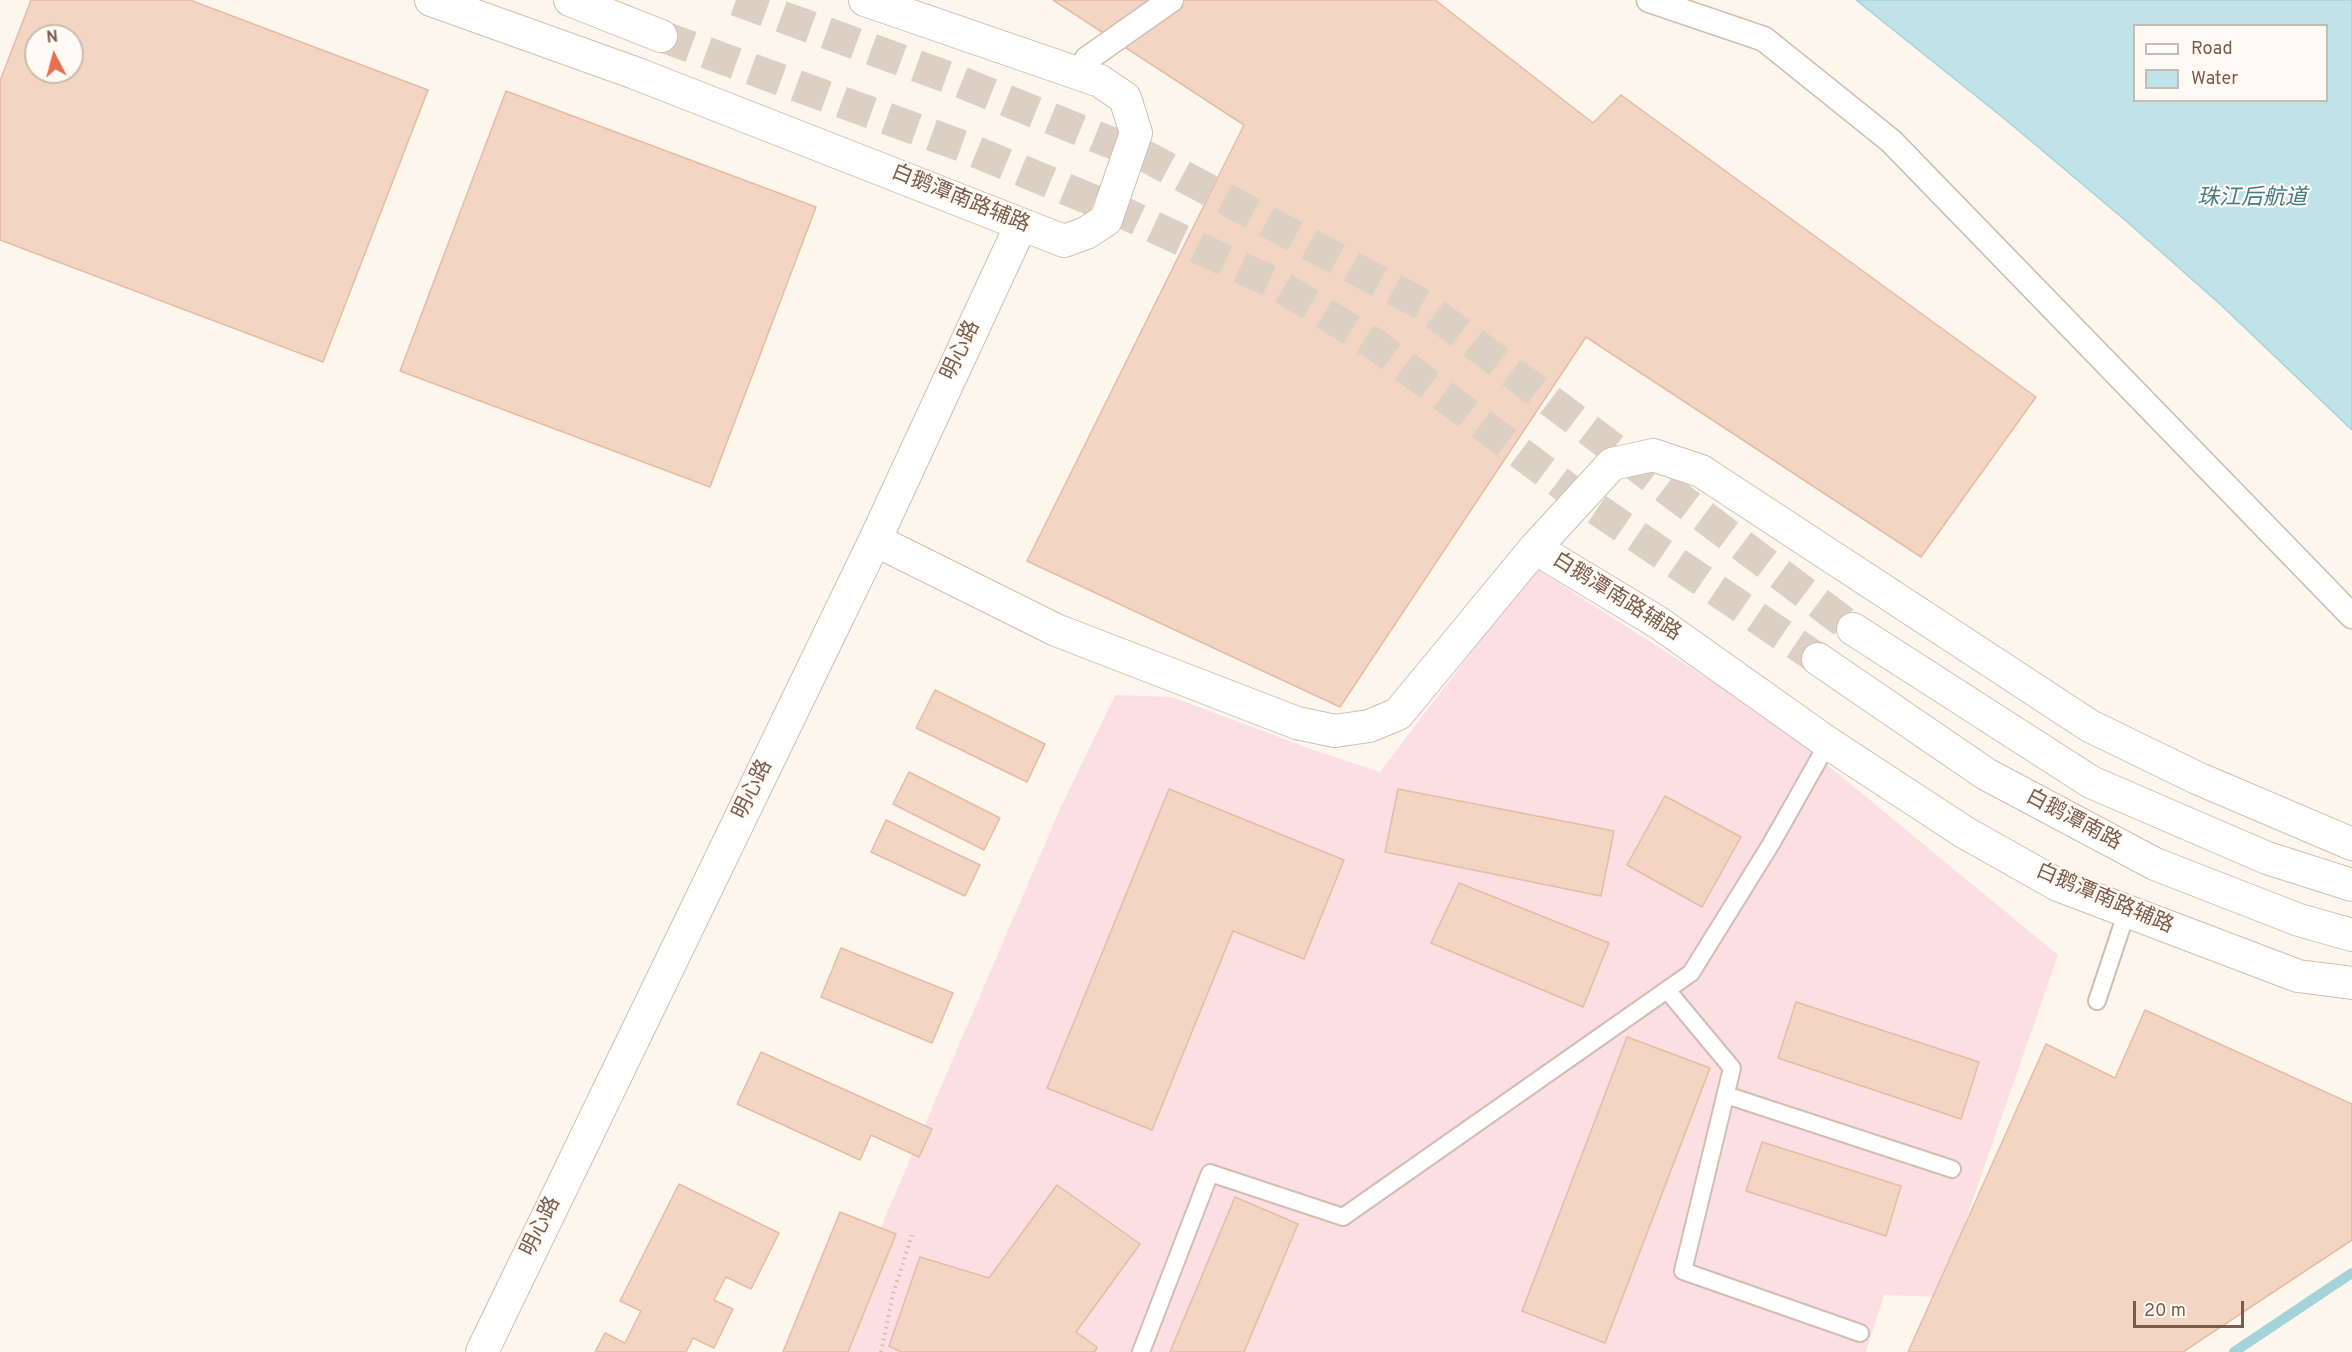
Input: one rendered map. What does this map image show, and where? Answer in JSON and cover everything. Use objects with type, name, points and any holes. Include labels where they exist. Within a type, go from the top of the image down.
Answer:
[{"type":"street","name":"白鹅潭南路辅路","points":[[431,0],[635,73],[1064,241],[1086,233],[1106,220],[1136,133],[1125,99],[1100,81],[865,0]]},
{"type":"street","points":[[570,0],[661,36]]},
{"type":"street","points":[[1087,59],[1171,0]]},
{"type":"street","points":[[1649,0],[1764,39],[1891,141],[2352,616]]},
{"type":"street","name":"明心路","points":[[482,1352],[874,540],[1021,225]]},
{"type":"street","name":"白鹅潭南路辅路","points":[[2352,844],[2197,778],[2090,726],[1701,471],[1653,455],[1612,464],[1535,548],[1659,622],[1828,743],[1964,832],[2058,885],[2298,976],[2352,983]]},
{"type":"street","points":[[874,540],[1056,630],[1297,723],[1335,730],[1369,726],[1398,714],[1535,548]]},
{"type":"street","name":"白鹅潭南路","points":[[1853,629],[2091,782],[2266,858],[2352,885]]},
{"type":"street","name":"白鹅潭南路","points":[[1818,659],[1986,774],[2155,864],[2299,920],[2352,935]]},
{"type":"lane","points":[[1141,1352],[1210,1173],[1343,1217],[1691,973],[1771,844],[1828,743]]},
{"type":"lane","points":[[2097,1001],[2127,911]]},
{"type":"lane","points":[[1667,990],[1732,1068],[1683,1270],[1860,1333]]},
{"type":"lane","points":[[1726,1095],[1952,1169]]},
{"type":"path","points":[[881,1352],[893,1294],[912,1235]]},
{"type":"shaded area","points":[[1535,568],[1774,721],[2058,955],[1939,1297],[1884,1295],[1866,1352],[845,1352],[878,1234],[1060,809],[1115,695],[1172,697],[1308,748],[1380,772]]},
{"type":"water","name":"珠江后航道","points":[[1856,0],[2352,0],[2352,430],[2221,305],[2125,220],[2006,120]]},
{"type":"building","points":[[31,0],[190,0],[428,90],[323,362],[0,240],[0,81]]},
{"type":"building","points":[[1053,0],[1435,0],[1593,123],[1621,95],[2036,397],[1921,557],[1586,337],[1340,707],[1027,561],[1244,125]]},
{"type":"building","points":[[506,91],[816,207],[710,487],[400,371]]},
{"type":"building","points":[[935,690],[1045,744],[1027,782],[916,728]]},
{"type":"building","points":[[909,772],[1000,818],[984,850],[893,804]]},
{"type":"building","points":[[1169,789],[1344,860],[1304,959],[1233,931],[1152,1130],[1047,1088]]},
{"type":"building","points":[[1398,789],[1614,831],[1601,896],[1385,852]]},
{"type":"building","points":[[1665,796],[1741,837],[1702,907],[1627,865]]},
{"type":"building","points":[[886,820],[980,865],[965,896],[871,852]]},
{"type":"building","points":[[1459,883],[1609,943],[1583,1007],[1431,943]]},
{"type":"building","points":[[841,948],[953,993],[932,1043],[821,997]]},
{"type":"building","points":[[1796,1002],[1979,1062],[1961,1119],[1778,1058]]},
{"type":"building","points":[[2145,1010],[2352,1104],[2352,1240],[2183,1352],[1908,1352],[2046,1044],[2115,1078]]},
{"type":"building","points":[[1627,1037],[1710,1068],[1605,1343],[1522,1311]]},
{"type":"building","points":[[761,1052],[932,1129],[919,1157],[871,1135],[860,1160],[737,1104]]},
{"type":"building","points":[[1762,1142],[1901,1186],[1886,1236],[1746,1191]]},
{"type":"building","points":[[679,1184],[779,1233],[751,1289],[726,1277],[714,1300],[733,1309],[714,1348],[693,1338],[686,1352],[595,1352],[605,1333],[625,1343],[641,1311],[620,1301]]},
{"type":"building","points":[[1057,1185],[1140,1244],[1076,1332],[1097,1347],[1095,1352],[901,1352],[889,1346],[920,1257],[989,1278]]},
{"type":"building","points":[[1235,1197],[1298,1224],[1244,1352],[1170,1352]]},
{"type":"building","points":[[840,1212],[896,1234],[848,1352],[783,1352]]},
{"type":"waterway","points":[[2234,1352],[2352,1273]]},
{"type":"tunnel","points":[[736,0],[953,79],[1149,158],[1423,305],[1853,629]]},
{"type":"tunnel","points":[[661,36],[962,146],[1126,214],[1278,285],[1376,345],[1583,500],[1818,659]]}]
